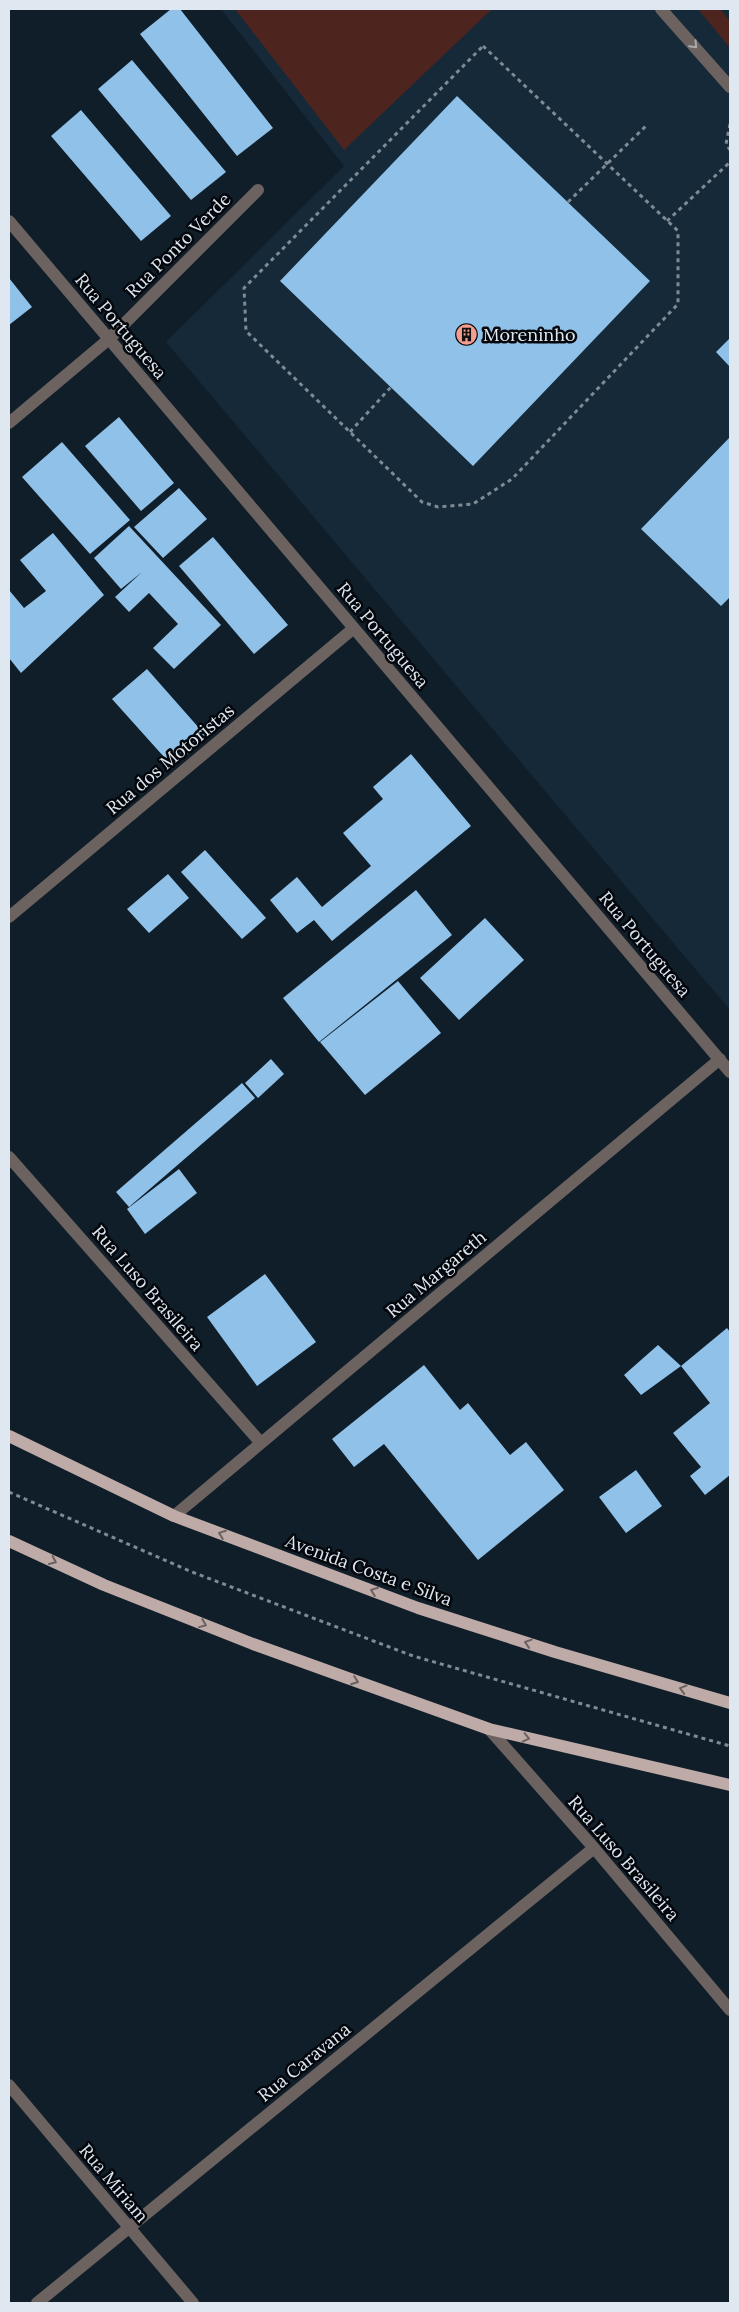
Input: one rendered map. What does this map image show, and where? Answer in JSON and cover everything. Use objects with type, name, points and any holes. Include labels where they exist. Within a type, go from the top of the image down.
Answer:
[{"type":"main road","name":"Avenida Costa e Silva","points":[[9,1436],[174,1516],[418,1608],[555,1652],[730,1703]]},
{"type":"main road","points":[[9,1541],[104,1585],[244,1640],[489,1729],[730,1785]]},
{"type":"street","points":[[661,9],[730,87]]},
{"type":"street","name":"Rua Ponto Verde","points":[[9,423],[108,339],[258,190]]},
{"type":"street","name":"Rua Portuguesa","points":[[9,221],[730,1072]]},
{"type":"street","name":"Rua dos Motoristas","points":[[9,917],[354,628]]},
{"type":"street","name":"Rua Margareth","points":[[174,1516],[720,1059]]},
{"type":"street","name":"Rua Luso Brasileira","points":[[9,1156],[261,1443]]},
{"type":"street","name":"Rua Luso Brasileira","points":[[489,1729],[594,1848],[730,2010]]},
{"type":"street","name":"Rua Caravana","points":[[37,2303],[594,1848]]},
{"type":"street","name":"Rua Miriam","points":[[9,2086],[193,2303]]},
{"type":"path","points":[[483,46],[606,163],[678,231],[678,304],[512,479],[473,504],[438,507],[422,502],[246,331],[244,288],[483,46]]},
{"type":"path","points":[[568,202],[648,124]]},
{"type":"path","points":[[730,124],[726,144],[730,150]]},
{"type":"path","points":[[667,221],[730,162]]},
{"type":"path","points":[[350,432],[391,386]]},
{"type":"path","points":[[9,1492],[192,1572],[413,1656],[730,1746]]},
{"type":"shaded area","points":[[221,9],[730,9],[730,1010],[166,342],[344,166]]},
{"type":"shaded area","points":[[235,9],[492,9],[344,150]]},
{"type":"shaded area","points":[[698,9],[720,9],[730,21],[730,48]]},
{"type":"building","points":[[171,9],[180,9],[273,128],[237,156],[140,34]]},
{"type":"building","points":[[132,60],[226,172],[191,200],[98,89]]},
{"type":"building","name":"Moreninho","points":[[457,96],[650,281],[473,466],[280,281]]},
{"type":"building","points":[[81,110],[171,216],[141,241],[51,136]]},
{"type":"building","points":[[9,278],[32,307],[9,325]]},
{"type":"building","points":[[730,338],[730,367],[716,352]]},
{"type":"building","points":[[119,417],[174,483],[141,511],[85,446]]},
{"type":"building","points":[[730,437],[730,597],[721,606],[641,529]]},
{"type":"building","points":[[62,442],[130,520],[90,554],[22,477]]},
{"type":"building","points":[[179,488],[207,519],[163,558],[134,527]]},
{"type":"building","points":[[129,526],[221,625],[174,669],[153,648],[178,624],[149,593],[129,612],[115,597],[142,572],[121,589],[94,558]]},
{"type":"building","points":[[53,533],[104,595],[21,673],[9,658],[9,590],[24,608],[46,591],[20,560]]},
{"type":"building","points":[[213,537],[288,625],[254,654],[179,566]]},
{"type":"building","points":[[147,669],[207,737],[173,767],[112,699]]},
{"type":"building","points":[[411,754],[471,826],[332,941],[314,920],[297,933],[270,900],[297,877],[322,907],[371,866],[343,833],[383,799],[373,787]]},
{"type":"building","points":[[205,850],[266,918],[242,939],[181,872]]},
{"type":"building","points":[[168,874],[189,898],[149,933],[127,909]]},
{"type":"building","points":[[416,890],[452,935],[319,1042],[283,998]]},
{"type":"building","points":[[485,918],[524,960],[459,1020],[420,978]]},
{"type":"building","points":[[398,981],[441,1033],[365,1095],[320,1042]]},
{"type":"building","points":[[271,1059],[284,1074],[258,1098],[245,1083]]},
{"type":"building","points":[[242,1083],[255,1098],[129,1207],[116,1192]]},
{"type":"building","points":[[179,1169],[197,1193],[145,1234],[127,1209]]},
{"type":"building","points":[[265,1274],[316,1342],[257,1386],[207,1317]]},
{"type":"building","points":[[727,1328],[730,1332],[730,1475],[705,1495],[690,1476],[701,1467],[673,1433],[710,1403],[681,1366]]},
{"type":"building","points":[[658,1345],[681,1366],[641,1395],[624,1375]]},
{"type":"building","points":[[424,1365],[460,1410],[468,1403],[510,1455],[526,1442],[564,1490],[478,1560],[384,1444],[354,1467],[332,1439]]},
{"type":"building","points":[[636,1470],[662,1506],[626,1533],[599,1497]]},
{"type":"place","name":"Moreninho","points":[[467,334]]}]
